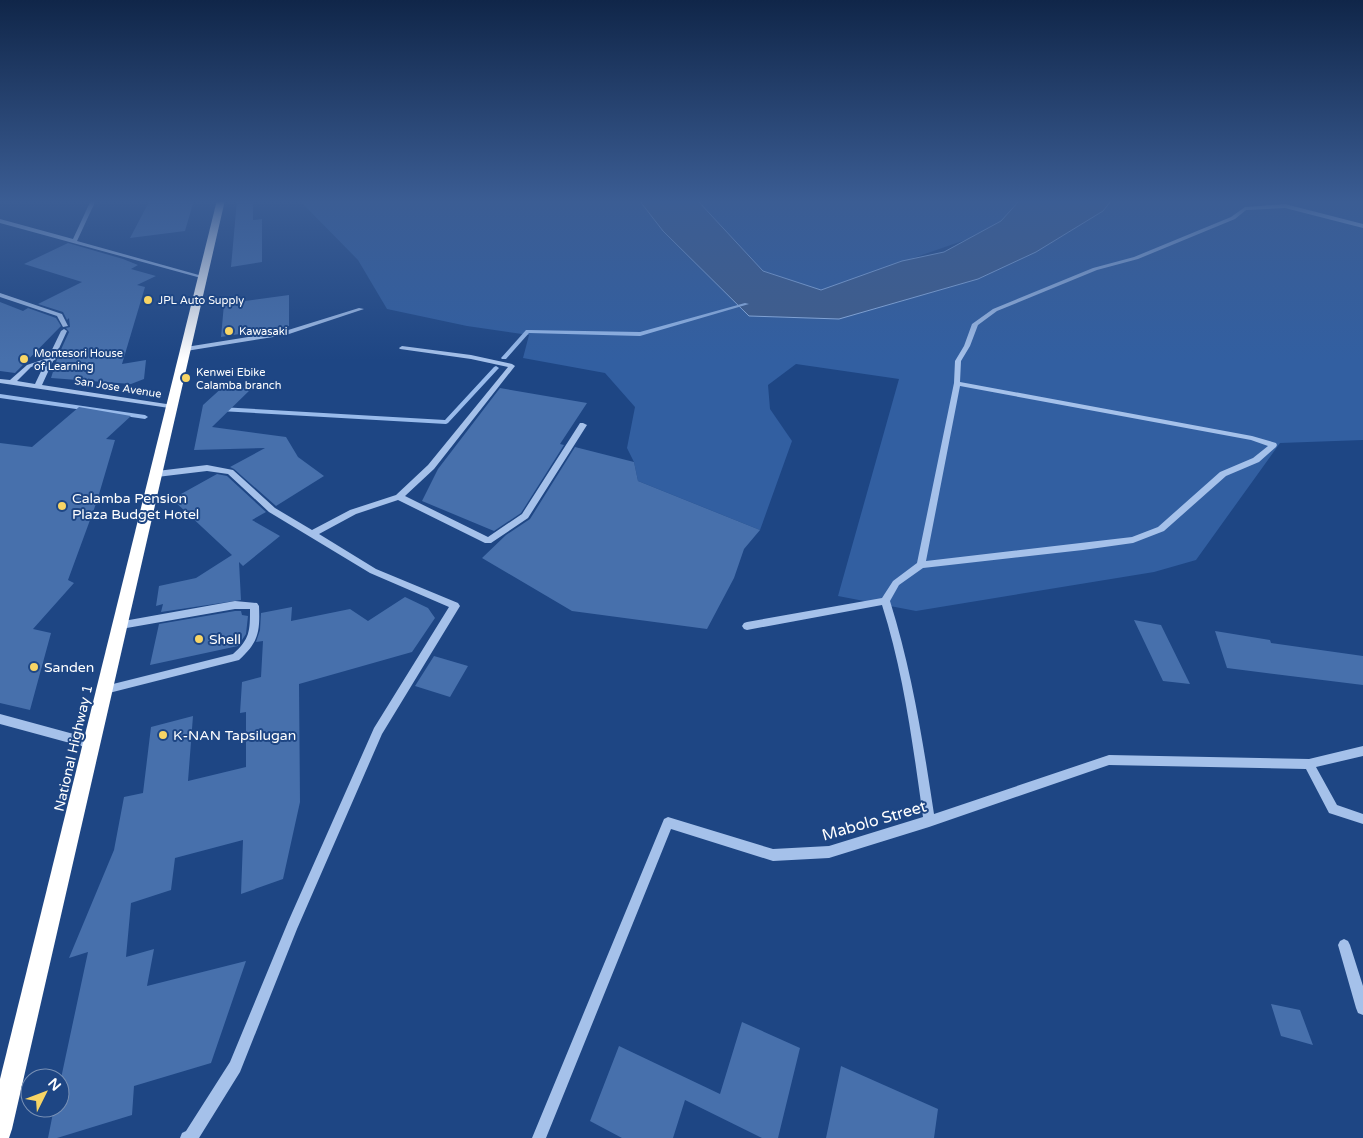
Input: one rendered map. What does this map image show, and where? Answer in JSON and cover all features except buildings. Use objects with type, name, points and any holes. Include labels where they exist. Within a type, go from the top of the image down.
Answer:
[{"type":"highway","name":"National Highway 1","points":[[0,1129],[209,253]]},
{"type":"street","points":[[115,253],[203,277]]},
{"type":"street","points":[[921,565],[958,382],[958,361],[967,346],[975,324],[995,310],[1095,270],[1148,253]]},
{"type":"street","points":[[0,295],[60,315],[64,329],[52,359],[38,386]]},
{"type":"street","points":[[186,349],[286,333],[361,309]]},
{"type":"street","points":[[312,534],[353,512],[399,497],[431,467],[512,366],[471,357],[402,348]]},
{"type":"street","points":[[12,382],[29,366],[52,359]]},
{"type":"street","name":"San Jose Avenue","points":[[0,381],[173,407]]},
{"type":"street","points":[[747,626],[884,601],[896,583],[921,565],[1133,540],[1160,529],[1223,474],[1256,460],[1273,445],[1266,441],[1252,438],[958,382]]},
{"type":"street","points":[[399,497],[488,541],[525,516],[583,425]]},
{"type":"street","points":[[157,474],[207,468],[230,472],[272,510],[312,534],[373,570],[455,606],[378,731],[292,926],[235,1068],[191,1137],[187,1138]]},
{"type":"street","points":[[884,601],[894,627],[915,724],[929,821]]},
{"type":"street","points":[[105,690],[236,657],[251,645],[255,628],[254,606],[235,605],[121,624]]},
{"type":"street","points":[[0,719],[92,744]]},
{"type":"street","name":"Mabolo Street","points":[[539,1138],[668,823],[773,855],[829,852],[929,821],[1109,760],[1140,759],[1309,764],[1363,751]]},
{"type":"street","points":[[1309,764],[1333,809],[1363,819]]},
{"type":"street","points":[[1344,945],[1363,1008]]},
{"type":"shaded area","points":[[351,253],[685,253],[749,316],[839,319],[978,279],[1034,253],[1363,253],[1363,440],[1280,443],[1196,560],[1154,572],[916,611],[838,596],[899,379],[796,364],[768,385],[770,409],[792,441],[760,530],[638,481],[634,462],[627,448],[635,407],[605,373],[523,358],[529,335],[467,326],[387,309],[358,260]]},
{"type":"shaded area","points":[[685,253],[746,253],[763,271],[821,290],[902,261],[939,253],[1034,253],[978,279],[839,319],[749,316]]},
{"type":"shaded area","points":[[746,253],[927,253],[821,290],[763,271]]},
{"type":"waterway","points":[[504,358],[528,331],[640,334],[747,304]]},
{"type":"waterway","points":[[220,409],[446,422],[496,368]]},
{"type":"waterway","points":[[0,396],[145,417]]},
{"type":"place","name":"JPL Auto Supply","points":[[148,300]]},
{"type":"place","name":"Kawasaki","points":[[229,331]]},
{"type":"place","name":"Montesori House of Learning","points":[[24,359]]},
{"type":"place","name":"Kenwei Ebike Calamba branch","points":[[186,378]]},
{"type":"place","name":"Calamba Pension Plaza Budget Hotel","points":[[62,506]]},
{"type":"place","name":"Shell","points":[[199,639]]},
{"type":"place","name":"Sanden","points":[[34,667]]},
{"type":"place","name":"K-NAN Tapsilugan","points":[[163,735]]}]
